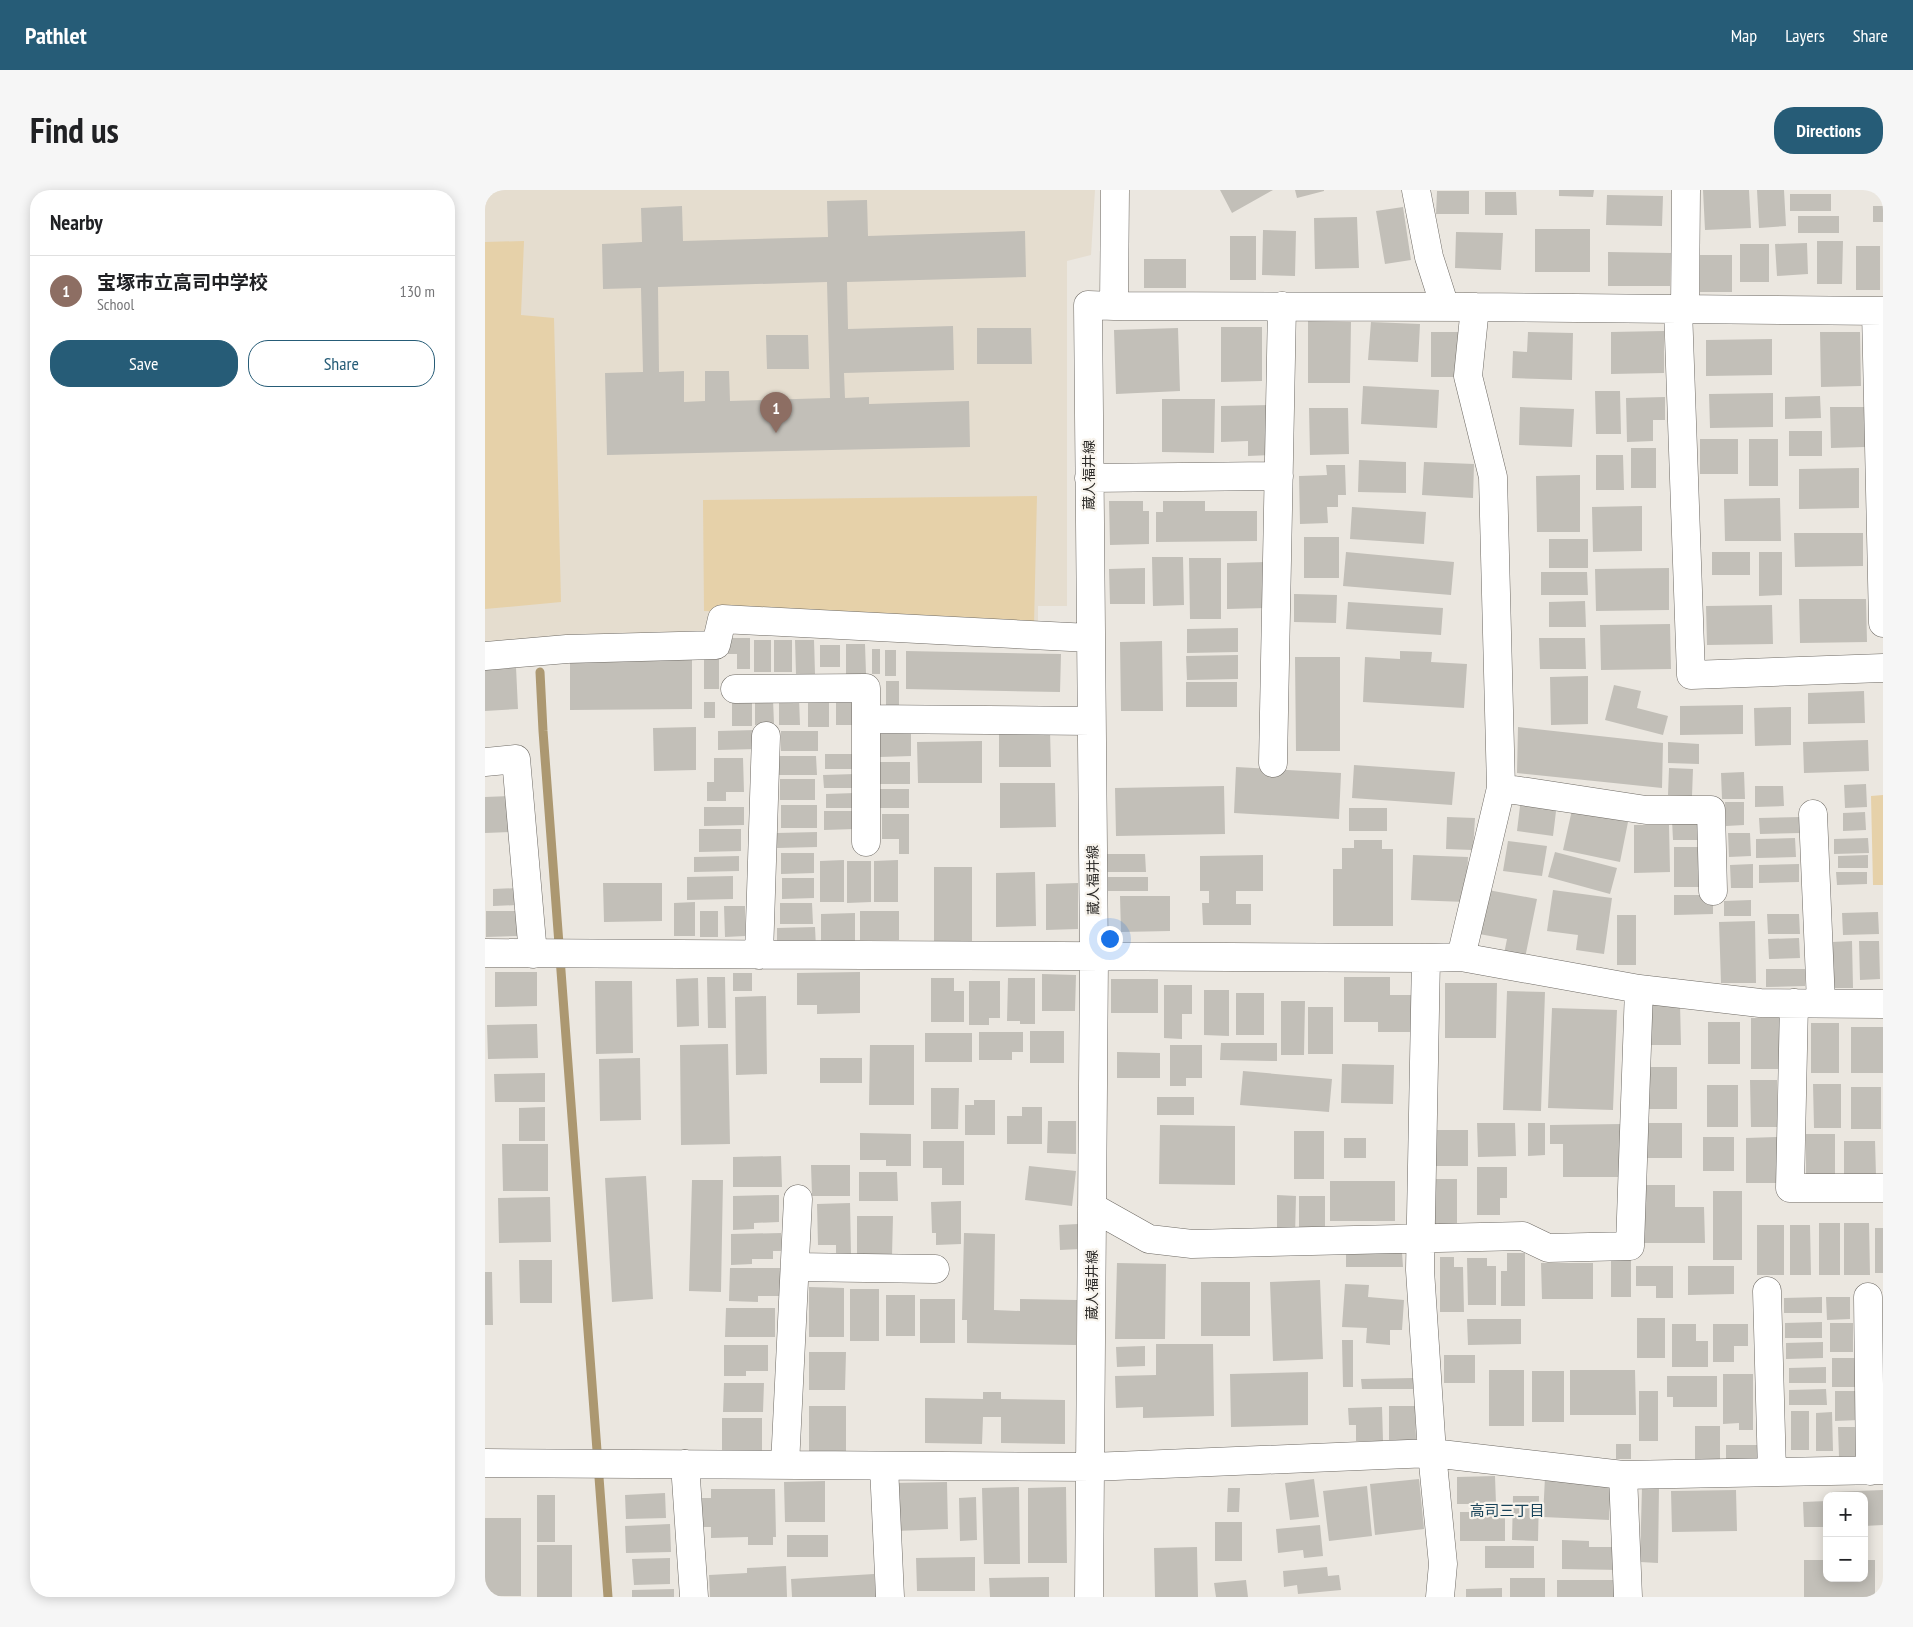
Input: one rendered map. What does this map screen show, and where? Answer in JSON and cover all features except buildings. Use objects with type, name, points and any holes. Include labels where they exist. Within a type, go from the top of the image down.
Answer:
[{"type":"street","points":[[1115,190],[1114,306],[1475,307],[1880,312],[1883,623]]},
{"type":"street","points":[[1416,190],[1429,257],[1445,307]]},
{"type":"street","points":[[1686,190],[1682,309],[1691,675],[1883,668]]},
{"type":"street","name":"蔵人福井線","points":[[1089,1597],[1094,958],[1090,638],[1089,305],[1114,306]]},
{"type":"street","points":[[1273,763],[1282,306]]},
{"type":"street","points":[[1461,957],[1501,788],[1493,477],[1468,376],[1475,307]]},
{"type":"street","points":[[1089,478],[1279,476]]},
{"type":"street","points":[[485,656],[567,649],[716,645],[721,619],[1090,638]]},
{"type":"street","points":[[735,689],[866,688],[865,842]]},
{"type":"street","points":[[866,719],[1091,721]]},
{"type":"street","points":[[759,955],[766,736]]},
{"type":"street","points":[[485,762],[516,759],[541,954]]},
{"type":"street","points":[[1501,788],[1646,810],[1711,810],[1713,891]]},
{"type":"street","points":[[1813,814],[1808,1003],[1790,1188],[1883,1188]]},
{"type":"street","points":[[485,953],[1094,958],[1461,957],[1639,989],[1760,1003],[1883,1004]]},
{"type":"street","points":[[1426,958],[1419,1270],[1432,1453],[1443,1564],[1440,1597]]},
{"type":"street","points":[[1092,1206],[1149,1239],[1192,1244],[1523,1236],[1548,1248],[1630,1246],[1639,989]]},
{"type":"street","points":[[785,1465],[798,1199]]},
{"type":"street","points":[[795,1267],[935,1269]]},
{"type":"street","points":[[1767,1291],[1772,1472]]},
{"type":"street","points":[[485,1462],[1091,1467],[1432,1453],[1623,1475],[1877,1470],[1868,1297]]},
{"type":"street","points":[[685,1464],[694,1597]]},
{"type":"street","points":[[884,1466],[890,1597]]},
{"type":"street","points":[[1623,1475],[1628,1597]]},
{"type":"shaded area","points":[[485,190],[1095,190],[1091,255],[1067,261],[1067,606],[1038,606],[1038,630],[711,633],[485,649]]},
{"type":"shaded area","points":[[524,241],[521,315],[554,318],[561,602],[485,609],[485,242]]},
{"type":"shaded area","points":[[1037,496],[1034,625],[704,611],[703,500]]},
{"type":"shaded area","points":[[1883,795],[1883,885],[1873,885],[1871,796]]},
{"type":"waterway","points":[[540,672],[608,1597]]},
{"type":"place","name":"宝塚市立高司中学校","points":[[776,433]]},
{"type":"district","name":"高司三丁目","points":[[1507,1511]]}]
